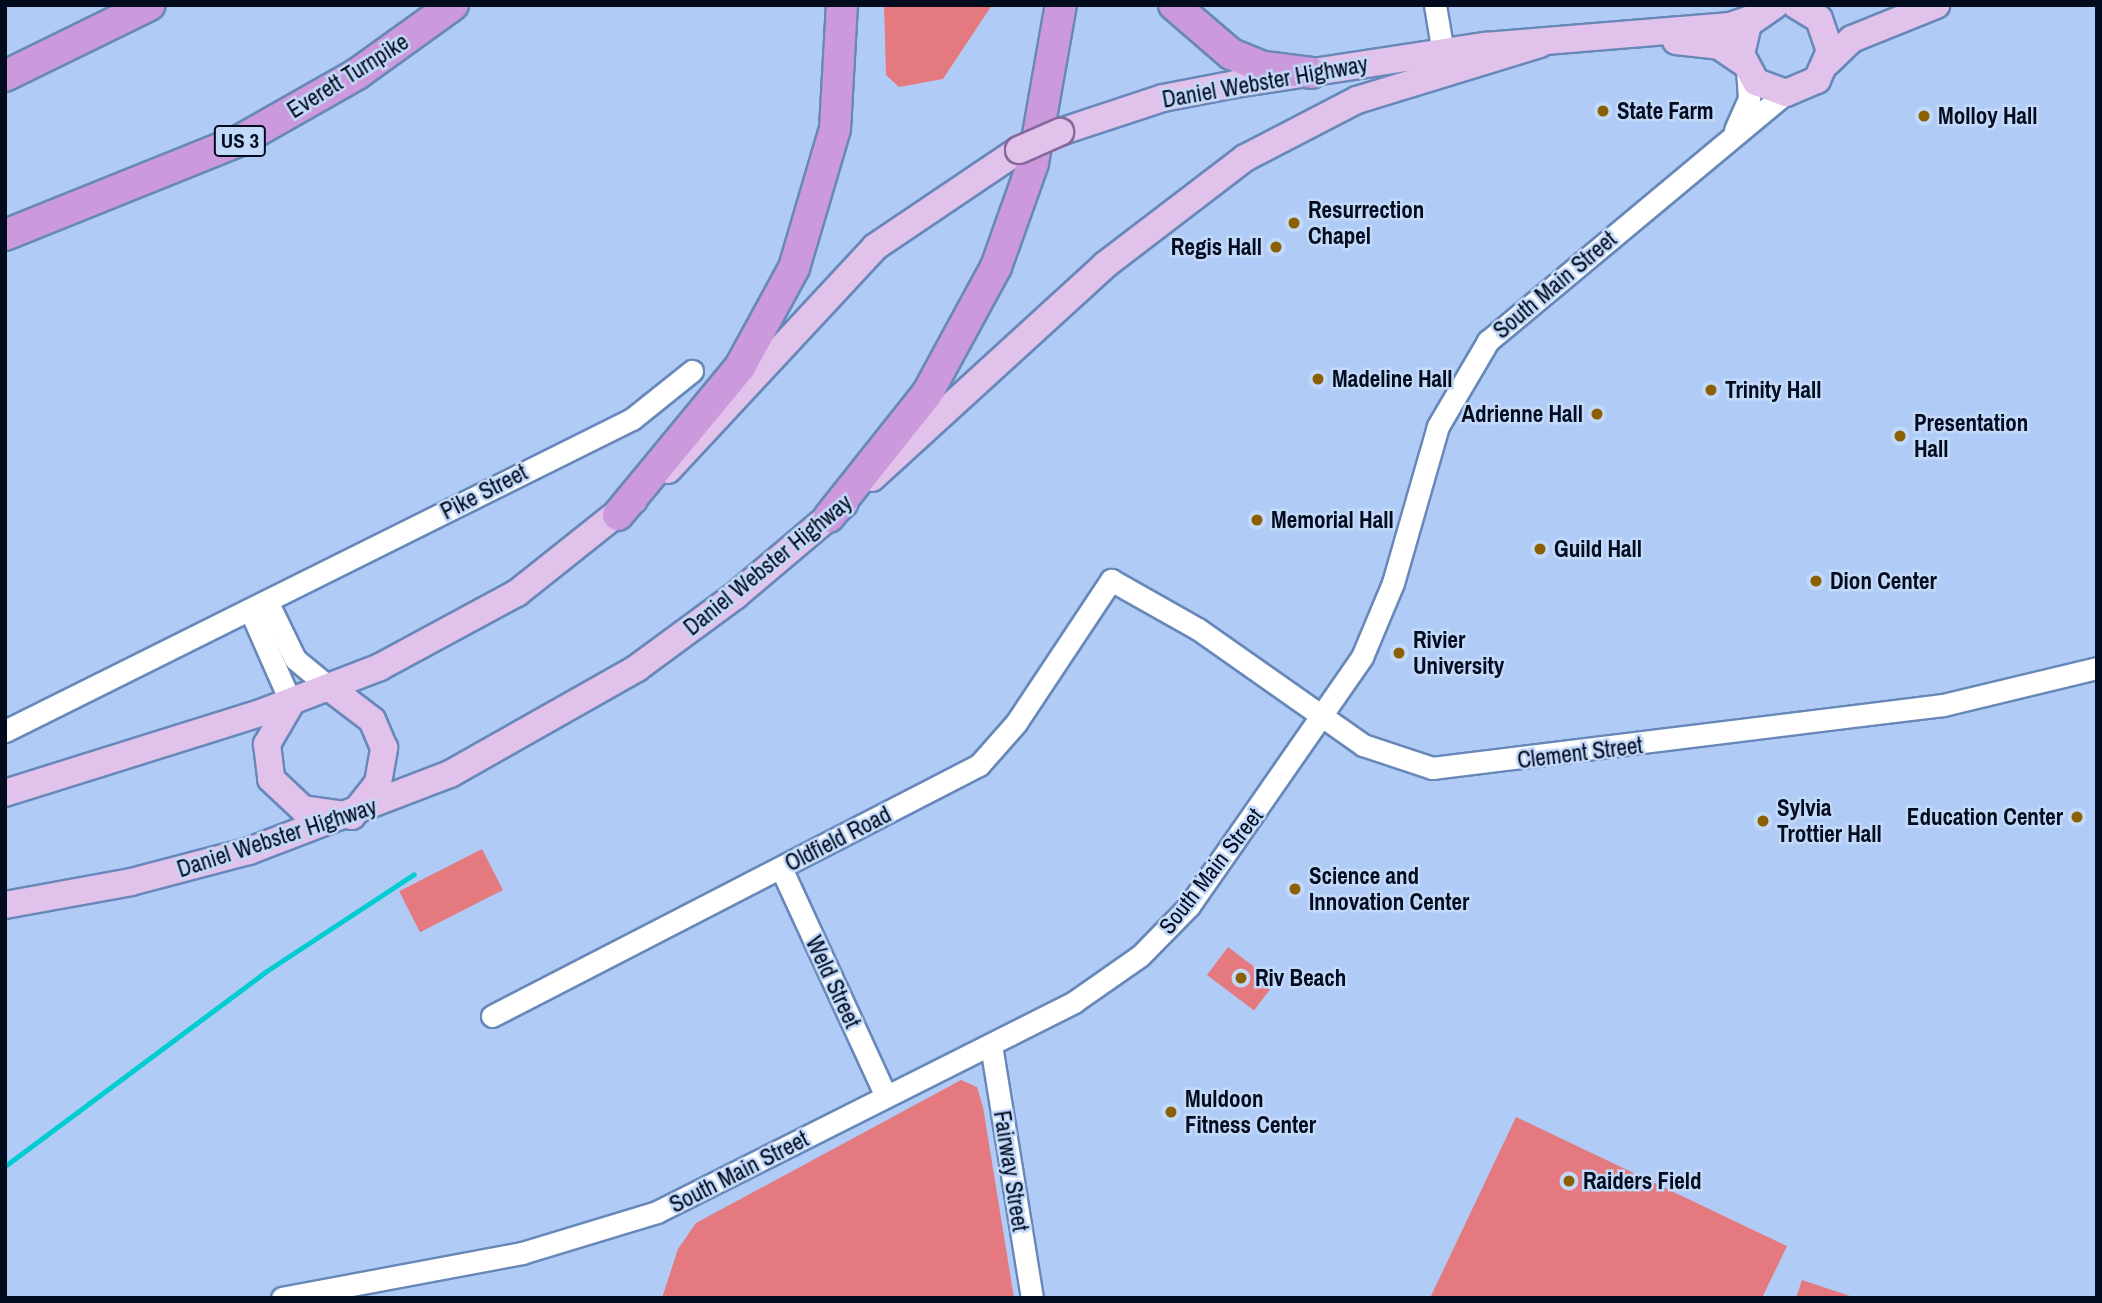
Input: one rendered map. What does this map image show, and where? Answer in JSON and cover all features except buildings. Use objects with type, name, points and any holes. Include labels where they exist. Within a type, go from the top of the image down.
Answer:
[{"type":"highway","name":"Everett Turnpike","points":[[5,235],[241,140],[356,74],[453,5]]},
{"type":"highway","points":[[618,515],[740,367],[794,268],[833,137],[842,5]]},
{"type":"highway","points":[[829,517],[927,394],[996,267],[1033,163],[1061,5]]},
{"type":"highway","points":[[1174,5],[1231,54],[1312,73]]},
{"type":"highway","points":[[5,76],[145,7]]},
{"type":"main road","points":[[1805,9],[1847,21],[1898,5]]},
{"type":"main road","points":[[1651,33],[1719,46],[1767,89],[1786,93],[1812,84],[1852,39],[1936,5]]},
{"type":"main road","points":[[1805,9],[1828,36],[1827,64]]},
{"type":"main road","points":[[1444,63],[1540,44],[1651,33],[1764,12]]},
{"type":"main road","points":[[1745,67],[1742,39],[1764,12]]},
{"type":"main road","name":"Daniel Webster Highway","points":[[5,905],[181,871],[352,816],[477,761],[602,691],[718,609],[829,517],[1105,265],[1202,186],[1316,118],[1444,63]]},
{"type":"main road","name":"Daniel Webster Highway","points":[[5,793],[291,703],[330,688],[492,608],[618,515],[721,420],[875,247],[1018,150],[1060,132],[1171,96],[1312,73],[1444,63]]},
{"type":"main road","points":[[291,703],[267,744],[271,779],[303,809],[352,816],[378,783],[384,748],[372,720],[330,688]]},
{"type":"street","points":[[1435,5],[1444,63]]},
{"type":"street","name":"South Main Street","points":[[1728,141],[1747,104],[1745,67]]},
{"type":"street","name":"South Main Street","points":[[282,1298],[360,1291],[535,1250],[657,1212],[991,1045],[1108,981],[1160,938],[1325,716],[1381,621],[1437,426],[1465,374],[1516,313],[1786,93]]},
{"type":"street","name":"Pike Street","points":[[5,731],[632,419],[692,371]]},
{"type":"street","name":"Clement Street","points":[[1111,580],[1198,629],[1390,758],[1452,768],[1943,705],[2097,668]]},
{"type":"street","name":"Oldfield Road","points":[[492,1016],[955,779],[995,752],[1111,580]]},
{"type":"street","points":[[258,605],[295,659],[330,688]]},
{"type":"street","points":[[258,605],[291,703]]},
{"type":"street","name":"Weld Street","points":[[781,868],[886,1096]]},
{"type":"street","name":"Fairway Street","points":[[991,1045],[1032,1298]]},
{"type":"shaded area","points":[[884,5],[992,5],[943,79],[899,87],[886,75]]},
{"type":"shaded area","points":[[482,849],[503,890],[420,932],[399,891]]},
{"type":"shaded area","name":"Riv Beach","points":[[1228,947],[1275,983],[1254,1010],[1207,975]]},
{"type":"shaded area","points":[[961,1080],[977,1087],[983,1107],[1014,1298],[662,1298],[678,1249],[696,1223]]},
{"type":"shaded area","name":"Raiders Field","points":[[1516,1117],[1787,1246],[1762,1298],[1430,1298]]},
{"type":"shaded area","points":[[1802,1280],[1856,1298],[1796,1298]]},
{"type":"waterway","points":[[5,1166],[265,972],[414,874]]},
{"type":"place","name":"State Farm","points":[[1603,111]]},
{"type":"place","name":"Molloy Hall","points":[[1924,116]]},
{"type":"place","name":"Resurrection Chapel","points":[[1294,223]]},
{"type":"place","name":"Regis Hall","points":[[1276,247]]},
{"type":"place","name":"Madeline Hall","points":[[1318,379]]},
{"type":"place","name":"Trinity Hall","points":[[1711,390]]},
{"type":"place","name":"Adrienne Hall","points":[[1597,414]]},
{"type":"place","name":"Presentation Hall","points":[[1900,436]]},
{"type":"place","name":"Memorial Hall","points":[[1257,520]]},
{"type":"place","name":"Guild Hall","points":[[1540,549]]},
{"type":"place","name":"Dion Center","points":[[1816,581]]},
{"type":"place","name":"Rivier University","points":[[1399,653]]},
{"type":"place","name":"Education Center","points":[[2077,817]]},
{"type":"place","name":"Sylvia Trottier Hall","points":[[1763,821]]},
{"type":"place","name":"Science and Innovation Center","points":[[1295,889]]},
{"type":"place","name":"Riv Beach","points":[[1241,978]]},
{"type":"place","name":"Muldoon Fitness Center","points":[[1171,1112]]},
{"type":"place","name":"Raiders Field","points":[[1569,1181]]}]
